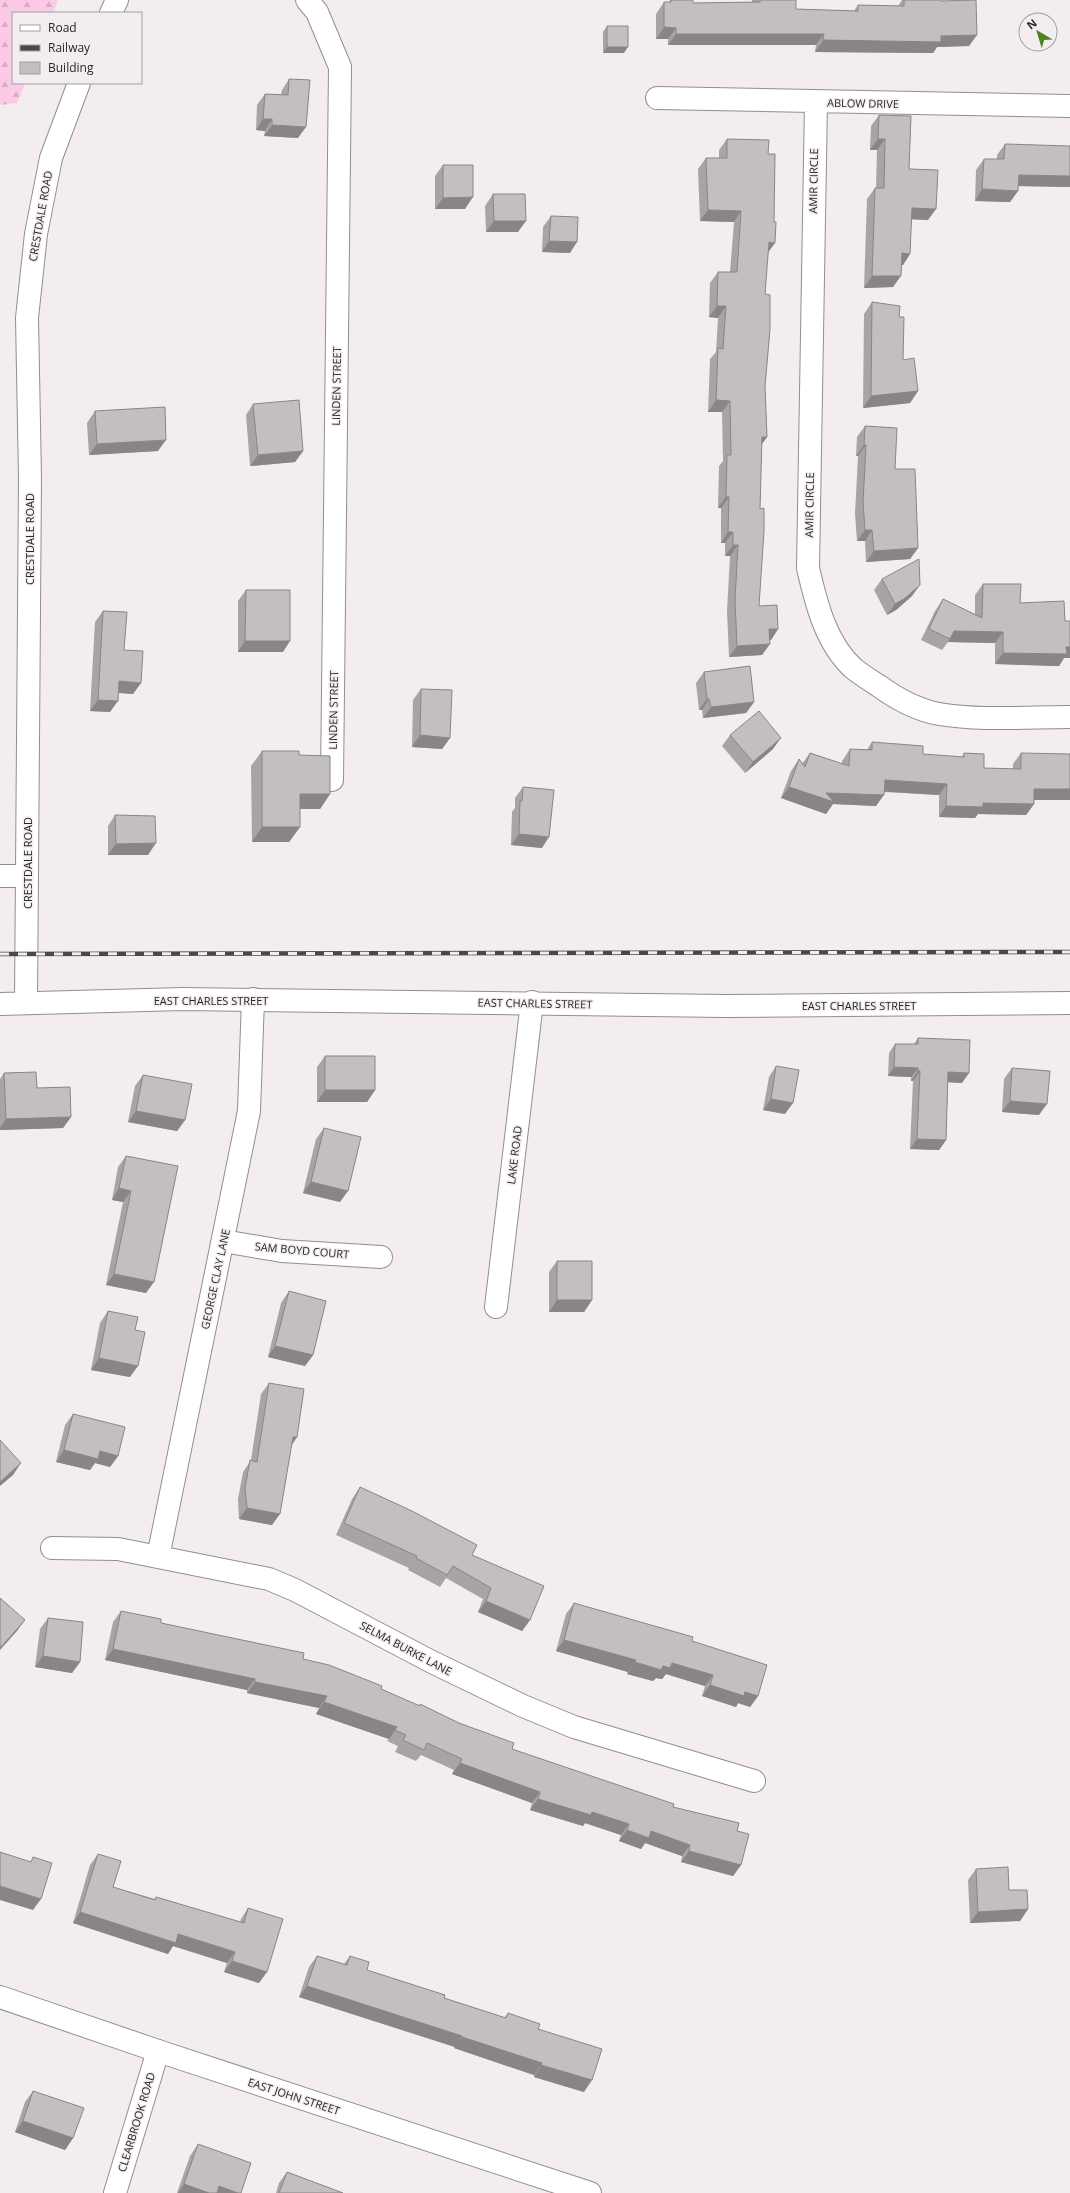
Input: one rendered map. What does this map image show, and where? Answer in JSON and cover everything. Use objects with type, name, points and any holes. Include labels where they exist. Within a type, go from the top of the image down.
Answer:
[{"type":"street","points":[[111,12],[117,0]]},
{"type":"street","name":"LINDEN STREET","points":[[307,0],[317,12],[340,67],[332,780]]},
{"type":"street","name":"CRESTDALE ROAD","points":[[26,1002],[30,486],[27,318],[36,234],[51,158],[79,84]]},
{"type":"street","name":"ABLOW DRIVE","points":[[657,98],[1070,106]]},
{"type":"street","name":"AMIR CIRCLE","points":[[816,102],[808,568],[823,620],[835,644],[853,668],[894,698],[916,707],[938,714],[963,716],[1070,717]]},
{"type":"street","points":[[0,876],[27,876]]},
{"type":"street","name":"EAST CHARLES STREET","points":[[0,1004],[26,1002],[253,1000],[532,1002],[725,1006],[1070,1003]]},
{"type":"street","name":"GEORGE CLAY LANE","points":[[158,1557],[249,1111],[253,1000]]},
{"type":"street","name":"LAKE ROAD","points":[[496,1307],[532,1002]]},
{"type":"street","name":"SAM BOYD COURT","points":[[223,1241],[282,1251],[381,1256]]},
{"type":"street","name":"SELMA BURKE LANE","points":[[52,1548],[118,1549],[269,1579],[295,1590],[432,1662],[530,1709],[574,1727],[754,1781]]},
{"type":"street","name":"EAST JOHN STREET","points":[[0,1997],[158,2051],[590,2193]]},
{"type":"street","name":"CLEARBROOK ROAD","points":[[115,2193],[158,2051]]},
{"type":"green space","points":[[0,0],[58,0],[53,12],[12,12],[12,84],[25,84],[17,103],[0,105]]},
{"type":"building","points":[[671,0],[693,0],[693,3],[796,0],[796,9],[858,11],[858,5],[904,6],[904,0],[976,0],[977,35],[941,36],[941,42],[823,40],[824,34],[676,34],[676,28],[664,27],[664,2],[671,2]]},
{"type":"building","points":[[607,26],[628,26],[628,47],[607,47]]},
{"type":"building","points":[[289,79],[310,80],[306,127],[272,125],[272,119],[263,119],[265,94],[288,95]]},
{"type":"building","points":[[879,115],[911,116],[909,169],[938,170],[936,209],[912,208],[910,254],[902,253],[901,276],[872,276],[875,188],[884,188],[885,139],[878,139]]},
{"type":"building","points":[[727,139],[769,140],[768,154],[775,154],[775,243],[769,242],[765,294],[770,295],[770,329],[765,387],[767,437],[762,437],[760,509],[764,508],[764,531],[759,606],[777,605],[778,629],[769,629],[770,644],[737,646],[735,600],[738,545],[733,545],[733,532],[728,532],[729,497],[726,497],[727,455],[731,455],[730,401],[716,400],[718,348],[723,349],[726,306],[717,306],[718,272],[737,272],[741,211],[708,210],[706,158],[727,158]]},
{"type":"building","points":[[1005,144],[1070,146],[1070,176],[1019,175],[1018,191],[982,189],[984,159],[1004,159]]},
{"type":"building","points":[[443,165],[473,165],[473,197],[443,198]]},
{"type":"building","points":[[493,194],[525,194],[526,221],[494,221]]},
{"type":"building","points":[[551,216],[578,217],[577,242],[549,241]]},
{"type":"building","points":[[872,302],[900,306],[899,317],[904,317],[903,360],[914,358],[918,391],[871,396]]},
{"type":"building","points":[[299,400],[303,451],[258,455],[253,404]]},
{"type":"building","points":[[165,407],[166,440],[97,444],[95,411]]},
{"type":"building","points":[[865,426],[897,428],[895,469],[915,469],[918,548],[874,551],[872,530],[865,530],[863,502],[866,445],[864,445]]},
{"type":"building","points":[[919,559],[920,585],[904,599],[895,604],[882,579]]},
{"type":"building","points":[[983,584],[1021,584],[1020,603],[1064,601],[1065,621],[1070,621],[1070,647],[1066,647],[1067,654],[1003,653],[1003,632],[954,631],[950,639],[929,629],[943,599],[982,618]]},
{"type":"building","points":[[246,590],[290,590],[290,641],[245,641]]},
{"type":"building","points":[[103,611],[127,612],[124,650],[143,651],[141,683],[119,681],[118,701],[98,700]]},
{"type":"building","points":[[750,666],[754,702],[711,707],[709,699],[707,699],[704,672]]},
{"type":"building","points":[[421,689],[452,690],[450,738],[420,735]]},
{"type":"building","points":[[759,711],[781,738],[753,762],[730,735]]},
{"type":"building","points":[[872,742],[923,746],[923,754],[964,757],[964,753],[984,754],[984,768],[1021,769],[1021,753],[1070,754],[1070,789],[1034,789],[1034,804],[983,803],[983,807],[946,806],[947,784],[885,780],[884,795],[826,793],[834,802],[789,787],[799,759],[805,767],[810,753],[849,766],[850,749],[872,750]]},
{"type":"building","points":[[262,751],[299,751],[299,755],[330,756],[330,794],[300,794],[300,827],[262,827]]},
{"type":"building","points":[[523,787],[554,790],[549,837],[519,834],[520,801],[522,801]]},
{"type":"building","points":[[115,815],[155,816],[156,843],[116,844]]},
{"type":"building","points":[[918,1038],[970,1040],[969,1073],[948,1072],[946,1140],[917,1139],[920,1071],[918,1071],[918,1068],[894,1067],[895,1044],[918,1044]]},
{"type":"building","points":[[325,1056],[375,1056],[375,1090],[325,1090]]},
{"type":"building","points":[[776,1066],[799,1070],[793,1103],[771,1099]]},
{"type":"building","points":[[1012,1068],[1050,1071],[1047,1104],[1010,1101]]},
{"type":"building","points":[[36,1072],[37,1088],[70,1087],[71,1117],[6,1119],[4,1073]]},
{"type":"building","points":[[143,1075],[192,1084],[185,1120],[136,1111]]},
{"type":"building","points":[[324,1128],[361,1137],[348,1191],[311,1182]]},
{"type":"building","points":[[126,1156],[178,1166],[154,1282],[114,1274],[131,1191],[119,1188]]},
{"type":"building","points":[[557,1261],[592,1261],[592,1300],[557,1300]]},
{"type":"building","points":[[289,1291],[326,1301],[313,1355],[275,1346]]},
{"type":"building","points":[[108,1311],[138,1317],[135,1330],[145,1332],[138,1366],[99,1358]]},
{"type":"building","points":[[269,1383],[304,1389],[297,1437],[293,1437],[280,1514],[247,1508],[245,1488],[250,1460],[257,1462]]},
{"type":"building","points":[[73,1414],[125,1427],[118,1456],[100,1451],[98,1459],[64,1450]]},
{"type":"building","points":[[0,1440],[21,1463],[0,1482]]},
{"type":"building","points":[[360,1487],[412,1511],[477,1545],[472,1555],[544,1586],[530,1620],[486,1601],[491,1588],[453,1566],[447,1575],[416,1558],[417,1556],[344,1523]]},
{"type":"building","points":[[0,1598],[25,1620],[0,1648]]},
{"type":"building","points":[[574,1603],[693,1637],[692,1641],[767,1665],[758,1696],[745,1692],[744,1696],[710,1685],[713,1675],[672,1663],[670,1668],[663,1666],[661,1670],[635,1662],[636,1660],[564,1640]]},
{"type":"building","points":[[121,1611],[161,1619],[161,1623],[304,1653],[303,1659],[329,1665],[382,1686],[381,1689],[420,1706],[420,1704],[459,1723],[514,1743],[512,1749],[674,1804],[673,1807],[739,1823],[737,1831],[749,1834],[741,1865],[689,1851],[690,1845],[651,1831],[649,1838],[627,1830],[629,1824],[592,1812],[591,1815],[538,1799],[540,1792],[460,1763],[462,1759],[427,1743],[424,1750],[403,1740],[406,1735],[395,1730],[397,1727],[324,1702],[327,1696],[255,1682],[255,1679],[113,1649]]},
{"type":"building","points":[[48,1618],[83,1622],[80,1662],[43,1656]]},
{"type":"building","points":[[0,1852],[31,1862],[33,1857],[52,1863],[41,1899],[0,1886]]},
{"type":"building","points":[[98,1854],[121,1861],[113,1887],[155,1900],[156,1897],[244,1923],[248,1908],[283,1919],[267,1972],[232,1961],[235,1952],[178,1934],[176,1943],[80,1912]]},
{"type":"building","points":[[1008,1867],[1009,1890],[1027,1890],[1028,1909],[978,1912],[976,1869]]},
{"type":"building","points":[[317,1956],[347,1965],[350,1956],[369,1962],[367,1970],[445,1995],[444,1998],[506,2018],[508,2013],[540,2024],[538,2029],[602,2049],[592,2080],[541,2065],[542,2063],[307,1986]]},
{"type":"building","points":[[33,2091],[84,2108],[73,2138],[23,2121]]},
{"type":"building","points":[[198,2144],[251,2163],[241,2193],[219,2186],[217,2193],[209,2193],[184,2184]]},
{"type":"building","points":[[287,2172],[343,2193],[279,2193]]},
{"type":"railway","points":[[0,954],[1070,952]]}]
